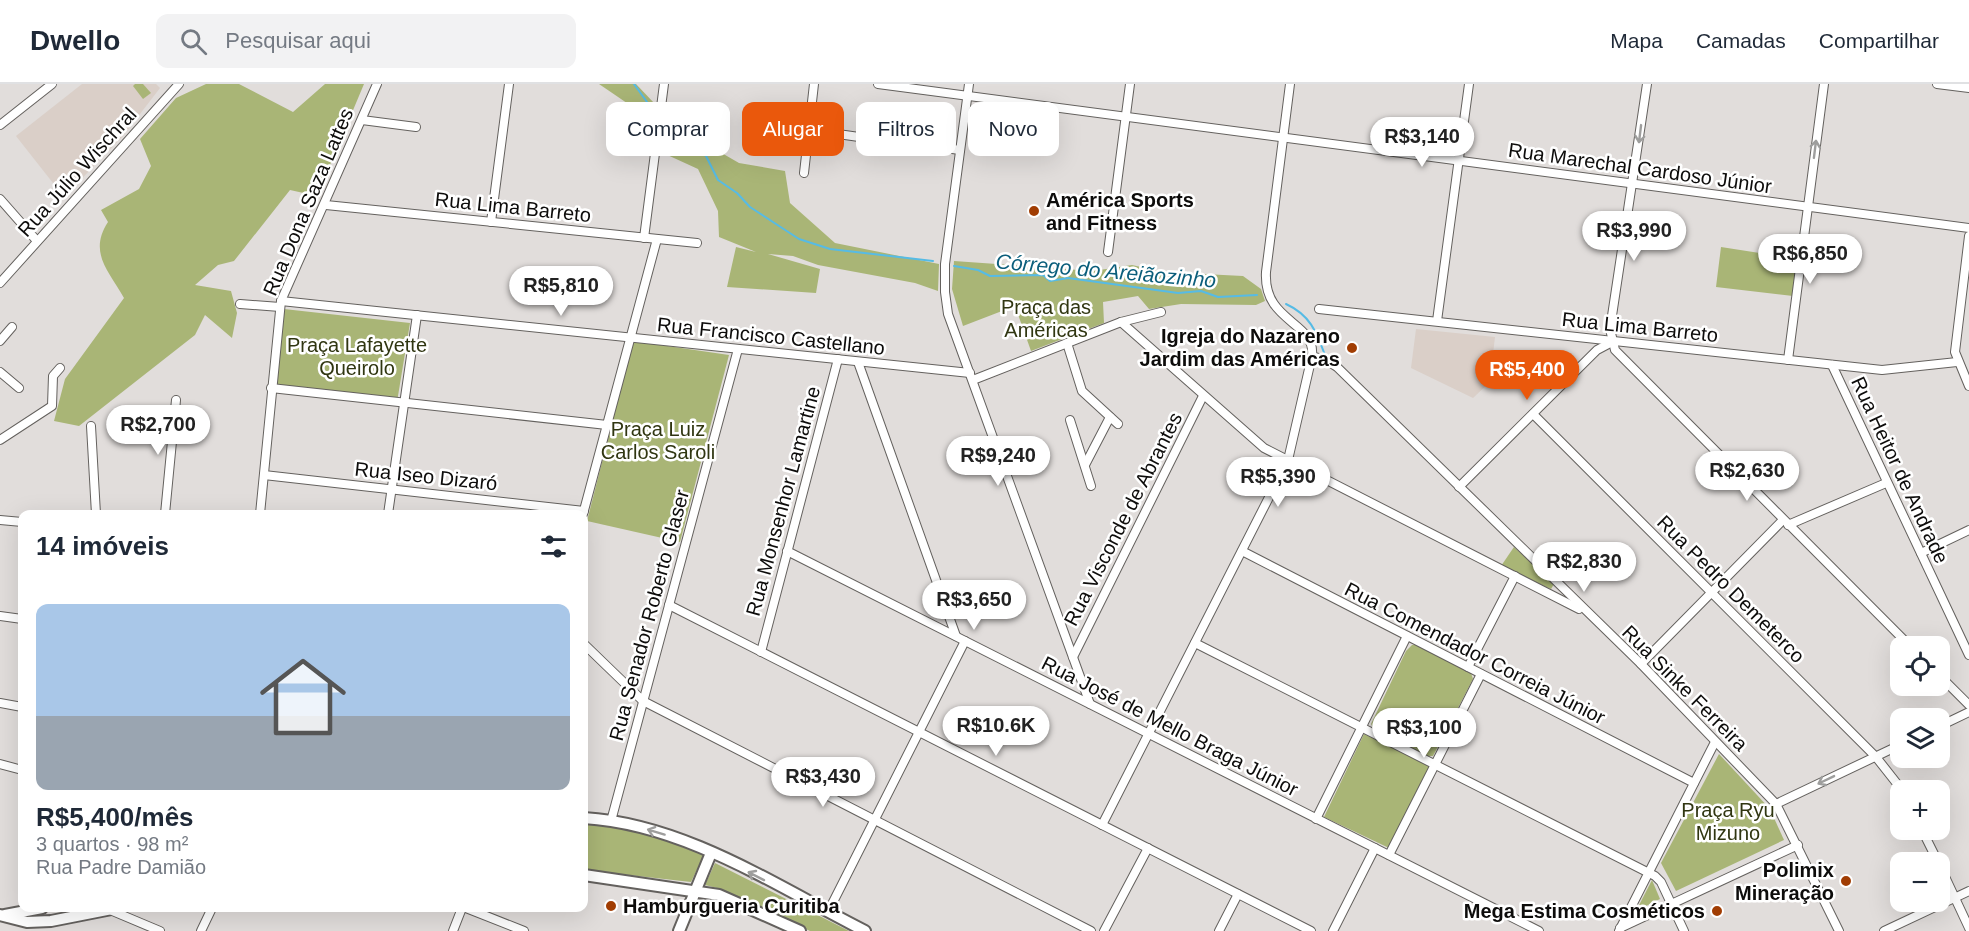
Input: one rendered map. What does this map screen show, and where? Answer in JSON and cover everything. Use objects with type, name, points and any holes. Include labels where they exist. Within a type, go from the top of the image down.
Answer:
[{"type":"main road","points":[[588,818],[611,821],[663,834],[711,853],[865,931]]},
{"type":"main road","points":[[679,931],[711,853]]},
{"type":"main road","points":[[588,876],[696,889],[729,898],[800,931]]},
{"type":"main road","points":[[1,915],[19,912]]},
{"type":"main road","points":[[1,915],[27,922],[51,921],[98,912]]},
{"type":"street","points":[[0,125],[52,84]]},
{"type":"street","name":"Rua Júlio Wischral","points":[[0,283],[179,84]]},
{"type":"street","name":"Rua Dona Saza Lattes","points":[[260,510],[280,304],[377,84]]},
{"type":"street","points":[[491,222],[509,84]]},
{"type":"street","points":[[644,238],[664,84]]},
{"type":"street","points":[[812,102],[814,84]]},
{"type":"street","name":"Rua Marechal Cardoso Júnior","points":[[878,84],[1969,228]]},
{"type":"street","points":[[969,84],[945,264],[948,314],[1090,704]]},
{"type":"street","points":[[1107,252],[1130,84]]},
{"type":"street","points":[[1102,825],[1288,460],[1312,356],[1312,345],[1306,335],[1269,299],[1266,272],[1290,84]]},
{"type":"street","points":[[1437,321],[1469,84]]},
{"type":"street","points":[[1647,84],[1634,184],[1610,329],[1618,355],[1900,636]]},
{"type":"street","points":[[1788,360],[1824,84]]},
{"type":"street","points":[[1937,84],[1969,88]]},
{"type":"street","points":[[362,120],[416,128]]},
{"type":"street","points":[[956,149],[960,150]]},
{"type":"street","points":[[804,173],[806,156]]},
{"type":"street","points":[[0,199],[37,241]]},
{"type":"street","name":"Rua Lima Barreto","points":[[326,204],[697,243]]},
{"type":"street","points":[[1969,236],[1955,347],[1957,362],[1969,386]]},
{"type":"street","points":[[584,510],[657,239]]},
{"type":"street","name":"Rua Francisco Castellano","points":[[240,304],[280,304],[417,315],[838,359],[972,377],[1121,322],[1161,312]]},
{"type":"street","name":"Rua Lima Barreto","points":[[1319,309],[1882,370],[1957,362]]},
{"type":"street","points":[[389,510],[417,315]]},
{"type":"street","points":[[1121,322],[1254,441],[1586,612]]},
{"type":"street","points":[[0,341],[12,327]]},
{"type":"street","points":[[1459,487],[1597,350],[1613,341]]},
{"type":"street","points":[[1067,343],[1081,389],[1118,424]]},
{"type":"street","name":"Rua Senador Roberto Glaser","points":[[611,821],[738,349]]},
{"type":"street","name":"Rua Sinke Ferreira","points":[[1312,356],[1328,361],[1337,368],[1641,664],[1776,804],[1798,844],[1839,931]]},
{"type":"street","name":"Rua Monsenhor Lamartine","points":[[761,652],[838,359]]},
{"type":"street","points":[[858,362],[956,636]]},
{"type":"street","name":"Rua Heitor de Andrade","points":[[1832,365],[1969,655]]},
{"type":"street","points":[[0,440],[52,406],[53,376],[60,368]]},
{"type":"street","points":[[0,372],[19,388]]},
{"type":"street","points":[[271,388],[607,425]]},
{"type":"street","name":"Rua Visconde de Abrantes","points":[[1073,657],[1203,396]]},
{"type":"street","points":[[165,510],[176,400]]},
{"type":"street","name":"Rua Pedro Demeterco","points":[[1533,414],[1876,756],[1894,780]]},
{"type":"street","points":[[1085,465],[1110,417]]},
{"type":"street","points":[[1070,420],[1091,486]]},
{"type":"street","points":[[91,426],[96,510]]},
{"type":"street","name":"Rua Iseo Dizaró","points":[[264,475],[559,510]]},
{"type":"street","points":[[1641,664],[1786,522],[1886,483]]},
{"type":"street","points":[[0,520],[18,522]]},
{"type":"street","points":[[1921,553],[1969,530]]},
{"type":"street","name":"Rua José de Mello Braga Júnior","points":[[787,551],[1539,931]]},
{"type":"street","name":"Rua Comendador Correia Júnior","points":[[1242,551],[1694,783]]},
{"type":"street","points":[[1468,667],[1515,576]]},
{"type":"street","points":[[669,605],[1311,931]]},
{"type":"street","points":[[0,616],[18,618]]},
{"type":"street","points":[[1316,819],[1407,636]]},
{"type":"street","points":[[828,912],[965,641]]},
{"type":"street","points":[[1195,643],[1659,879],[1684,931]]},
{"type":"street","points":[[588,648],[643,701],[1091,931]]},
{"type":"street","points":[[1389,855],[1481,674]]},
{"type":"street","points":[[1950,686],[1969,705]]},
{"type":"street","points":[[0,703],[18,706]]},
{"type":"street","points":[[1950,721],[1969,712]]},
{"type":"street","points":[[1620,929],[1715,742]]},
{"type":"street","points":[[1776,804],[1890,750]]},
{"type":"street","points":[[0,764],[18,769]]},
{"type":"street","points":[[1620,929],[1798,844]]},
{"type":"street","points":[[1104,931],[1148,848]]},
{"type":"street","points":[[1333,931],[1375,848]]},
{"type":"street","points":[[1950,887],[1969,928]]},
{"type":"street","points":[[1884,931],[1969,891]]},
{"type":"street","points":[[1219,931],[1238,894]]},
{"type":"street","points":[[119,912],[160,931]]},
{"type":"street","points":[[201,931],[210,912]]},
{"type":"street","points":[[453,931],[462,912]]},
{"type":"street","points":[[474,912],[524,931]]},
{"type":"shaded area","points":[[82,84],[156,84],[160,88],[123,136],[64,197],[16,136]]},
{"type":"shaded area","points":[[1416,329],[1495,337],[1490,378],[1495,377],[1473,398],[1411,368]]},
{"type":"green space","points":[[143,84],[151,93],[143,99],[133,86]]},
{"type":"green space","points":[[206,84],[239,84],[293,112],[325,84],[364,84],[317,196],[290,190],[234,261],[218,265],[195,285],[231,291],[237,313],[232,338],[205,315],[195,335],[79,426],[54,421],[65,379],[124,298],[107,270],[100,253],[102,233],[108,222],[101,210],[139,189],[151,166],[140,139],[176,98]]},
{"type":"green space","points":[[599,84],[636,84],[653,102],[625,102]]},
{"type":"green space","points":[[670,156],[727,156],[739,163],[785,171],[790,203],[835,243],[939,264],[938,291],[915,283],[818,265],[793,256],[768,254],[820,269],[816,293],[727,287],[736,247],[756,252],[719,237],[718,211],[698,169]]},
{"type":"green space","points":[[1721,247],[1798,259],[1793,296],[1716,287]]},
{"type":"green space","name":"Praça das Américas","points":[[954,261],[1093,271],[1132,265],[1164,272],[1243,276],[1261,289],[1265,301],[1256,305],[1181,304],[1149,309],[1138,296],[1103,302],[1104,323],[1031,351],[1015,306],[963,326],[952,289]]},
{"type":"green space","name":"Praça Lafayette Queirolo","points":[[284,309],[410,323],[397,402],[276,385]]},
{"type":"green space","name":"Praça Luiz Carlos Saroli","points":[[633,341],[729,355],[680,542],[588,521]]},
{"type":"green space","points":[[1514,547],[1554,584],[1551,589],[1501,566]]},
{"type":"green space","points":[[1412,645],[1418,645],[1471,673],[1473,679],[1433,756],[1425,756],[1375,730],[1371,724],[1406,651]]},
{"type":"green space","points":[[1364,734],[1430,766],[1389,848],[1324,817]]},
{"type":"green space","name":"Praça Ryu Mizuno","points":[[1719,754],[1770,809],[1784,840],[1676,891],[1661,863]]},
{"type":"green space","points":[[588,824],[630,830],[704,855],[691,882],[588,870]]},
{"type":"green space","points":[[715,863],[849,931],[810,931],[717,888],[705,885]]},
{"type":"green space","points":[[1652,880],[1660,899],[1636,911]]},
{"type":"waterway","name":"Córrego do Areiãozinho","points":[[634,84],[647,102]]},
{"type":"waterway","name":"Córrego do Areiãozinho","points":[[706,156],[718,180],[737,193],[750,207],[799,239],[830,249],[933,261]]},
{"type":"waterway","name":"Córrego do Areiãozinho","points":[[954,266],[978,270],[990,276],[1043,275],[1050,281],[1068,278],[1178,293],[1201,291],[1218,297],[1257,295]]},
{"type":"waterway","name":"Córrego do Areiãozinho","points":[[1286,304],[1307,319],[1325,355]]},
{"type":"place","name":"América Sports and Fitness","points":[[1034,211]]},
{"type":"place","name":"Igreja do Nazareno Jardim das Américas","points":[[1352,348]]},
{"type":"place","name":"Polimix Mineração","points":[[1846,881]]},
{"type":"place","name":"Hamburgueria Curitiba","points":[[611,906]]},
{"type":"place","name":"Mega Estima Cosméticos","points":[[1717,911]]}]
